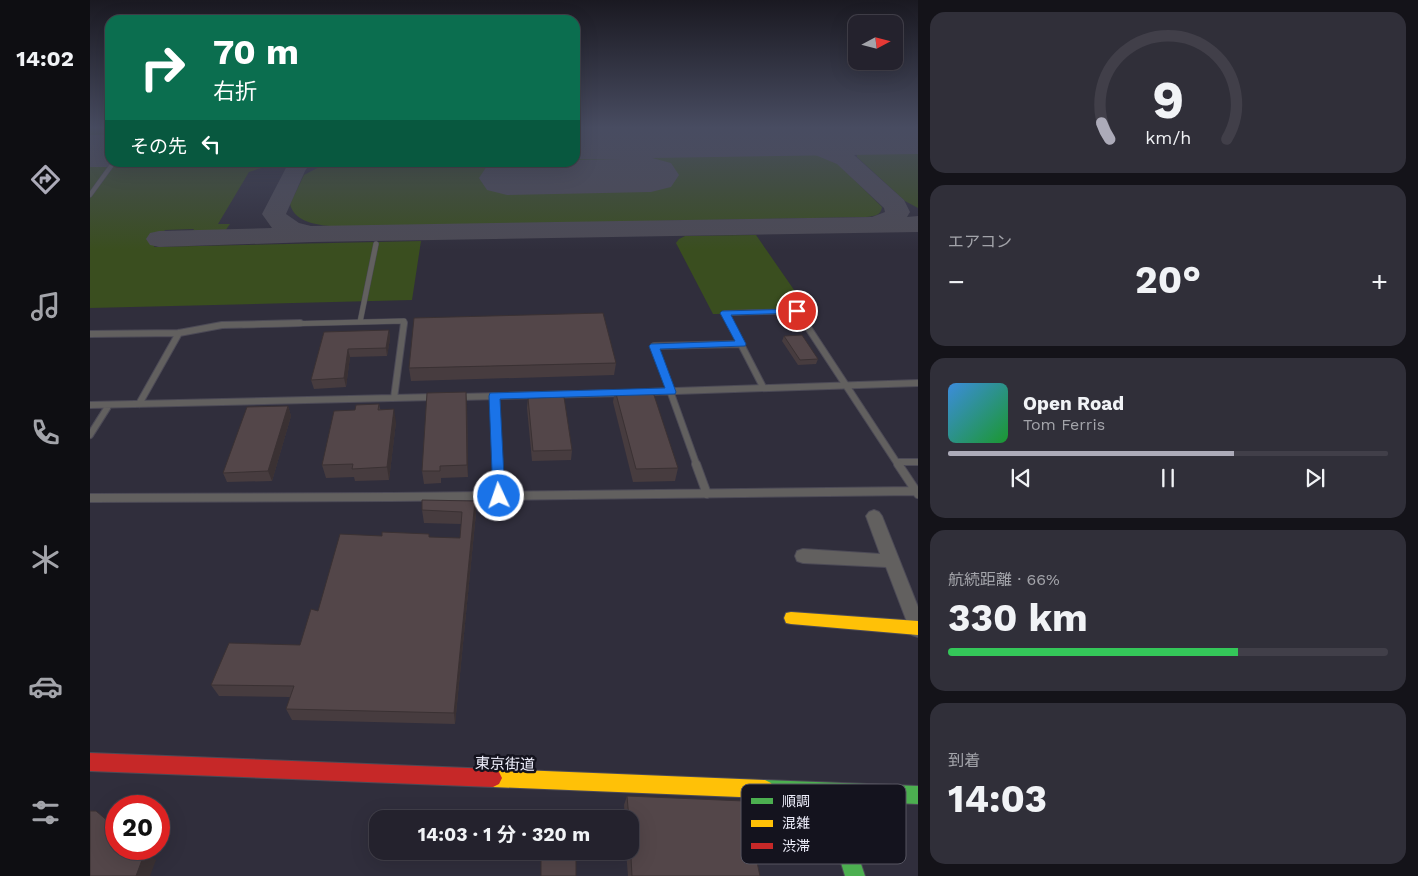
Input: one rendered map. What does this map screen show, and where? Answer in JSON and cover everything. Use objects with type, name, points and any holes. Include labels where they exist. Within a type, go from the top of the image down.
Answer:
[{"type":"main road","points":[[791,618],[918,628]]},
{"type":"main road","name":"東京街道","points":[[90,762],[741,788]]},
{"type":"main road","points":[[851,864],[855,876]]},
{"type":"street","points":[[874,516],[918,628]]},
{"type":"street","points":[[803,556],[892,561]]},
{"type":"lane","points":[[91,192],[109,168]]},
{"type":"lane","points":[[360,322],[376,244]]},
{"type":"lane","points":[[763,387],[725,313],[797,311],[917,493]]},
{"type":"lane","points":[[90,334],[179,333],[222,325],[404,321],[394,398]]},
{"type":"lane","points":[[139,404],[179,333]]},
{"type":"lane","points":[[707,494],[654,346],[741,344]]},
{"type":"lane","points":[[642,392],[918,383]]},
{"type":"lane","points":[[454,397],[632,392]]},
{"type":"lane","points":[[494,396],[499,496]]},
{"type":"lane","points":[[90,405],[444,397]]},
{"type":"lane","points":[[90,435],[109,405]]},
{"type":"lane","points":[[898,462],[918,462]]},
{"type":"lane","points":[[90,498],[917,493]]},
{"type":"green space","points":[[90,168],[261,168],[249,172],[218,224],[230,224],[225,231],[192,232],[194,229],[165,230],[154,247],[421,241],[412,300],[90,308]]},
{"type":"green space","points":[[318,168],[842,168],[882,207],[877,215],[866,217],[338,227],[303,220],[293,211],[290,204],[304,175]]},
{"type":"green space","points":[[869,168],[918,168],[918,208],[905,201]]},
{"type":"green space","points":[[756,235],[810,313],[713,314],[676,243],[685,236]]},
{"type":"building","points":[[603,313],[616,363],[409,368],[414,318]]},
{"type":"building","points":[[389,330],[386,348],[348,349],[344,378],[311,380],[324,332]]},
{"type":"building","points":[[802,335],[818,359],[800,360],[784,336]]},
{"type":"building","points":[[652,389],[678,468],[636,469],[615,390]]},
{"type":"building","points":[[466,392],[467,465],[440,466],[440,471],[422,471],[427,393]]},
{"type":"building","points":[[564,397],[572,450],[533,451],[528,398]]},
{"type":"building","points":[[379,404],[378,410],[394,409],[387,467],[352,469],[353,464],[322,465],[334,411],[355,410],[356,405]]},
{"type":"building","points":[[288,406],[268,471],[223,473],[247,407]]},
{"type":"building","points":[[422,500],[475,501],[454,713],[286,709],[294,686],[211,685],[229,643],[300,645],[311,609],[318,611],[340,534],[382,536],[382,532],[429,534],[429,537],[460,538],[462,512],[422,510]]},
{"type":"building","points":[[627,796],[741,801],[741,864],[757,864],[760,876],[632,876],[631,860],[639,860],[639,810],[628,810]]},
{"type":"building","points":[[90,811],[96,811],[105,819],[105,860],[142,860],[136,876],[90,876]]},
{"type":"building","points":[[541,860],[576,860],[576,876],[541,876]]},
{"type":"taxiway","points":[[296,168],[274,214],[285,226],[311,234],[918,224]]},
{"type":"taxiway","points":[[855,168],[895,205],[898,212],[894,218],[875,224]]},
{"type":"taxiway","points":[[159,239],[309,235]]},
{"type":"runway","points":[[507,178],[651,175]]},
{"type":"traffic: fast","points":[[906,795],[918,795]]},
{"type":"traffic: fast","points":[[851,864],[855,876]]},
{"type":"traffic: slow","points":[[791,618],[918,628]]},
{"type":"traffic: slow","points":[[493,778],[741,788]]},
{"type":"traffic: jam","points":[[90,762],[493,778]]},
{"type":"route","points":[[499,496],[494,396],[671,392],[654,346],[741,344],[725,313],[797,311]]}]
